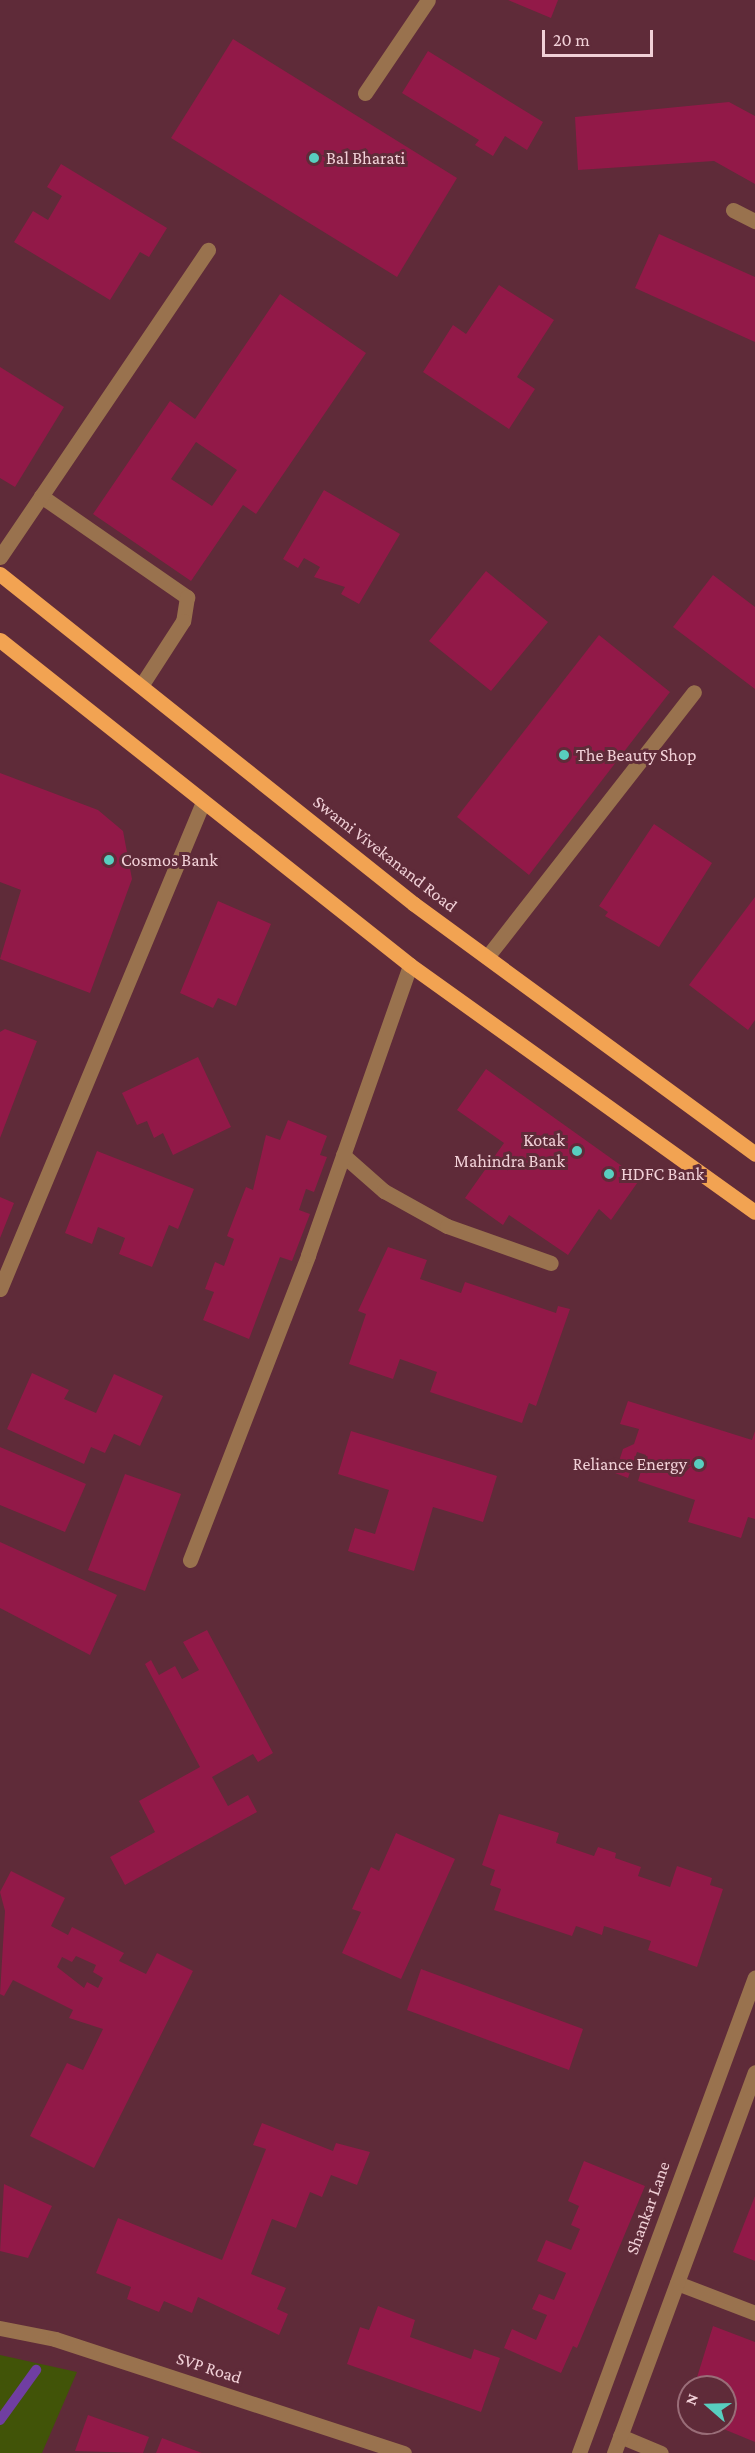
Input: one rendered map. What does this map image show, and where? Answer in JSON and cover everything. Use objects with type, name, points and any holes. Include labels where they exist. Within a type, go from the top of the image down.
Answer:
[{"type":"main road","name":"Swami Vivekanand Road","points":[[0,574],[487,957],[755,1154]]},
{"type":"main road","points":[[0,640],[410,965],[755,1212]]},
{"type":"street","points":[[365,93],[428,0]]},
{"type":"street","points":[[733,210],[755,221]]},
{"type":"street","points":[[0,557],[208,250]]},
{"type":"street","points":[[41,496],[187,597],[183,621],[141,686]]},
{"type":"street","points":[[487,957],[694,692]]},
{"type":"street","points":[[0,1289],[203,802]]},
{"type":"street","points":[[190,1560],[343,1155],[410,965]]},
{"type":"street","points":[[343,1155],[384,1191],[447,1226],[551,1263]]},
{"type":"street","name":"Shankar Lane","points":[[579,2453],[755,1977]]},
{"type":"street","points":[[614,2453],[755,2072]]},
{"type":"street","points":[[677,2283],[755,2313]]},
{"type":"street","name":"SVP Road","points":[[0,2328],[55,2339],[398,2452]]},
{"type":"street","points":[[620,2436],[661,2453]]},
{"type":"green space","points":[[0,2355],[77,2372],[42,2453],[0,2453]]},
{"type":"building","points":[[508,0],[558,0],[551,18]]},
{"type":"building","name":"Bal Bharati","points":[[233,39],[457,178],[397,277],[171,138]]},
{"type":"building","points":[[428,51],[543,122],[527,150],[505,136],[493,156],[475,145],[479,140],[402,93]]},
{"type":"building","points":[[729,102],[755,116],[755,184],[714,161],[578,170],[575,117]]},
{"type":"building","points":[[61,164],[167,228],[149,257],[140,252],[110,300],[14,242],[33,211],[48,220],[62,196],[47,187]]},
{"type":"building","points":[[659,234],[755,277],[755,342],[635,288]]},
{"type":"building","points":[[499,285],[554,320],[517,377],[535,389],[509,429],[423,372],[453,325],[466,334]]},
{"type":"building","points":[[280,294],[366,353],[256,514],[243,505],[191,581],[93,514],[170,401],[195,419]],"holes":[[[196,442],[237,470],[212,506],[171,479]]]},
{"type":"building","points":[[0,367],[64,407],[15,487],[0,478]]},
{"type":"building","points":[[324,490],[400,534],[359,604],[341,594],[345,587],[314,577],[320,567],[304,558],[298,568],[283,559]]},
{"type":"building","points":[[486,571],[548,622],[491,691],[429,641]]},
{"type":"building","points":[[713,575],[755,607],[755,689],[673,627]]},
{"type":"building","name":"The Beauty Shop","points":[[599,635],[670,692],[529,875],[457,817]]},
{"type":"building","points":[[0,773],[98,810],[123,831],[132,879],[90,993],[0,959],[21,890],[0,882]]},
{"type":"building","points":[[654,824],[712,863],[659,947],[605,916],[608,912],[599,906]]},
{"type":"building","points":[[755,897],[755,1020],[748,1030],[689,985]]},
{"type":"building","points":[[218,901],[271,924],[236,1006],[218,998],[213,1008],[180,993]]},
{"type":"building","points":[[5,1029],[37,1041],[0,1138],[0,1032]]},
{"type":"building","points":[[198,1057],[231,1127],[173,1155],[163,1133],[154,1138],[147,1121],[137,1125],[122,1093]]},
{"type":"building","points":[[486,1069],[640,1179],[611,1220],[599,1209],[568,1255],[509,1215],[503,1225],[465,1198],[504,1143],[457,1110]]},
{"type":"building","points":[[288,1120],[327,1136],[320,1155],[327,1157],[314,1192],[306,1189],[299,1210],[310,1214],[292,1261],[280,1257],[249,1339],[203,1320],[214,1292],[205,1289],[215,1262],[224,1266],[234,1239],[227,1236],[246,1187],[253,1190],[266,1135],[280,1140]]},
{"type":"building","points":[[97,1151],[194,1189],[178,1229],[169,1225],[152,1267],[119,1254],[125,1238],[98,1227],[92,1244],[65,1233]]},
{"type":"building","points":[[0,1197],[14,1203],[0,1238]]},
{"type":"building","points":[[388,1247],[427,1260],[420,1279],[461,1293],[465,1282],[556,1313],[558,1306],[570,1309],[536,1406],[529,1403],[522,1423],[430,1392],[437,1372],[400,1359],[393,1379],[349,1364],[366,1314],[358,1311]]},
{"type":"building","points":[[32,1373],[69,1390],[64,1399],[96,1413],[114,1374],[163,1396],[140,1446],[114,1434],[105,1453],[91,1447],[84,1464],[7,1429]]},
{"type":"building","name":"Reliance Energy","points":[[628,1401],[752,1440],[755,1431],[755,1519],[748,1517],[741,1538],[688,1522],[695,1500],[638,1481],[646,1455],[637,1452],[628,1478],[615,1473],[623,1449],[634,1444],[639,1429],[620,1424]]},
{"type":"building","points":[[351,1431],[497,1476],[483,1522],[433,1507],[414,1571],[348,1551],[355,1528],[375,1534],[389,1490],[338,1474]]},
{"type":"building","points":[[0,1447],[86,1484],[65,1532],[0,1505]]},
{"type":"building","points":[[125,1474],[181,1494],[145,1591],[88,1570]]},
{"type":"building","points":[[0,1542],[117,1595],[90,1655],[0,1608]]},
{"type":"building","points":[[207,1630],[273,1753],[258,1762],[253,1754],[212,1777],[228,1806],[248,1795],[257,1812],[125,1885],[110,1857],[155,1832],[139,1801],[200,1767],[145,1664],[151,1660],[159,1675],[175,1666],[182,1679],[199,1670],[183,1642]]},
{"type":"building","points":[[499,1814],[559,1833],[556,1843],[594,1856],[598,1847],[616,1853],[615,1858],[641,1867],[638,1876],[670,1887],[677,1866],[712,1878],[710,1885],[723,1889],[697,1967],[648,1950],[651,1941],[604,1926],[602,1935],[576,1926],[572,1936],[494,1910],[501,1889],[490,1885],[495,1870],[482,1865]]},
{"type":"building","points":[[396,1833],[455,1859],[401,1979],[342,1953],[361,1912],[352,1909],[371,1867],[379,1871]]},
{"type":"building","points":[[11,1871],[65,1898],[51,1926],[68,1935],[72,1927],[124,1953],[119,1961],[146,1974],[157,1953],[193,1971],[94,2168],[30,2136],[67,2063],[83,2070],[103,2029],[69,2018],[73,2010],[13,1980],[4,1996],[0,1994],[5,1911],[0,1892]],"holes":[[[76,1956],[96,1965],[93,1972],[103,1978],[98,1988],[87,1982],[84,1988],[57,1967],[62,1957],[72,1962]]]},
{"type":"building","points":[[421,1969],[583,2029],[569,2070],[407,2010]]},
{"type":"building","points":[[262,2123],[333,2151],[336,2143],[370,2152],[357,2185],[331,2175],[322,2197],[310,2192],[296,2228],[272,2219],[251,2274],[286,2288],[277,2309],[288,2314],[279,2335],[198,2297],[192,2313],[164,2301],[159,2312],[127,2299],[131,2287],[96,2273],[118,2218],[222,2260],[266,2149],[253,2145]]},
{"type":"building","points":[[584,2161],[645,2186],[577,2348],[573,2346],[561,2373],[504,2348],[512,2329],[536,2340],[547,2315],[532,2309],[539,2294],[554,2300],[566,2273],[537,2261],[546,2240],[571,2250],[580,2229],[571,2225],[579,2206],[568,2201]]},
{"type":"building","points":[[4,2184],[52,2206],[28,2258],[0,2251]]},
{"type":"building","points":[[755,2196],[755,2261],[733,2252]]},
{"type":"building","points":[[378,2306],[415,2320],[410,2337],[471,2359],[474,2349],[500,2358],[481,2412],[347,2364],[360,2327],[369,2330]]},
{"type":"building","points":[[713,2326],[755,2342],[755,2442],[737,2435],[737,2375],[698,2375]]},
{"type":"building","points":[[88,2415],[149,2437],[143,2453],[75,2451]]},
{"type":"building","points":[[162,2438],[202,2453],[156,2453]]},
{"type":"waterway","points":[[0,2420],[36,2370]]},
{"type":"place","name":"Bal Bharati","points":[[314,158]]},
{"type":"place","name":"The Beauty Shop","points":[[564,755]]},
{"type":"place","name":"Cosmos Bank","points":[[109,860]]},
{"type":"place","name":"Kotak Mahindra Bank","points":[[577,1151]]},
{"type":"place","name":"HDFC Bank","points":[[609,1174]]},
{"type":"place","name":"Reliance Energy","points":[[699,1464]]}]
